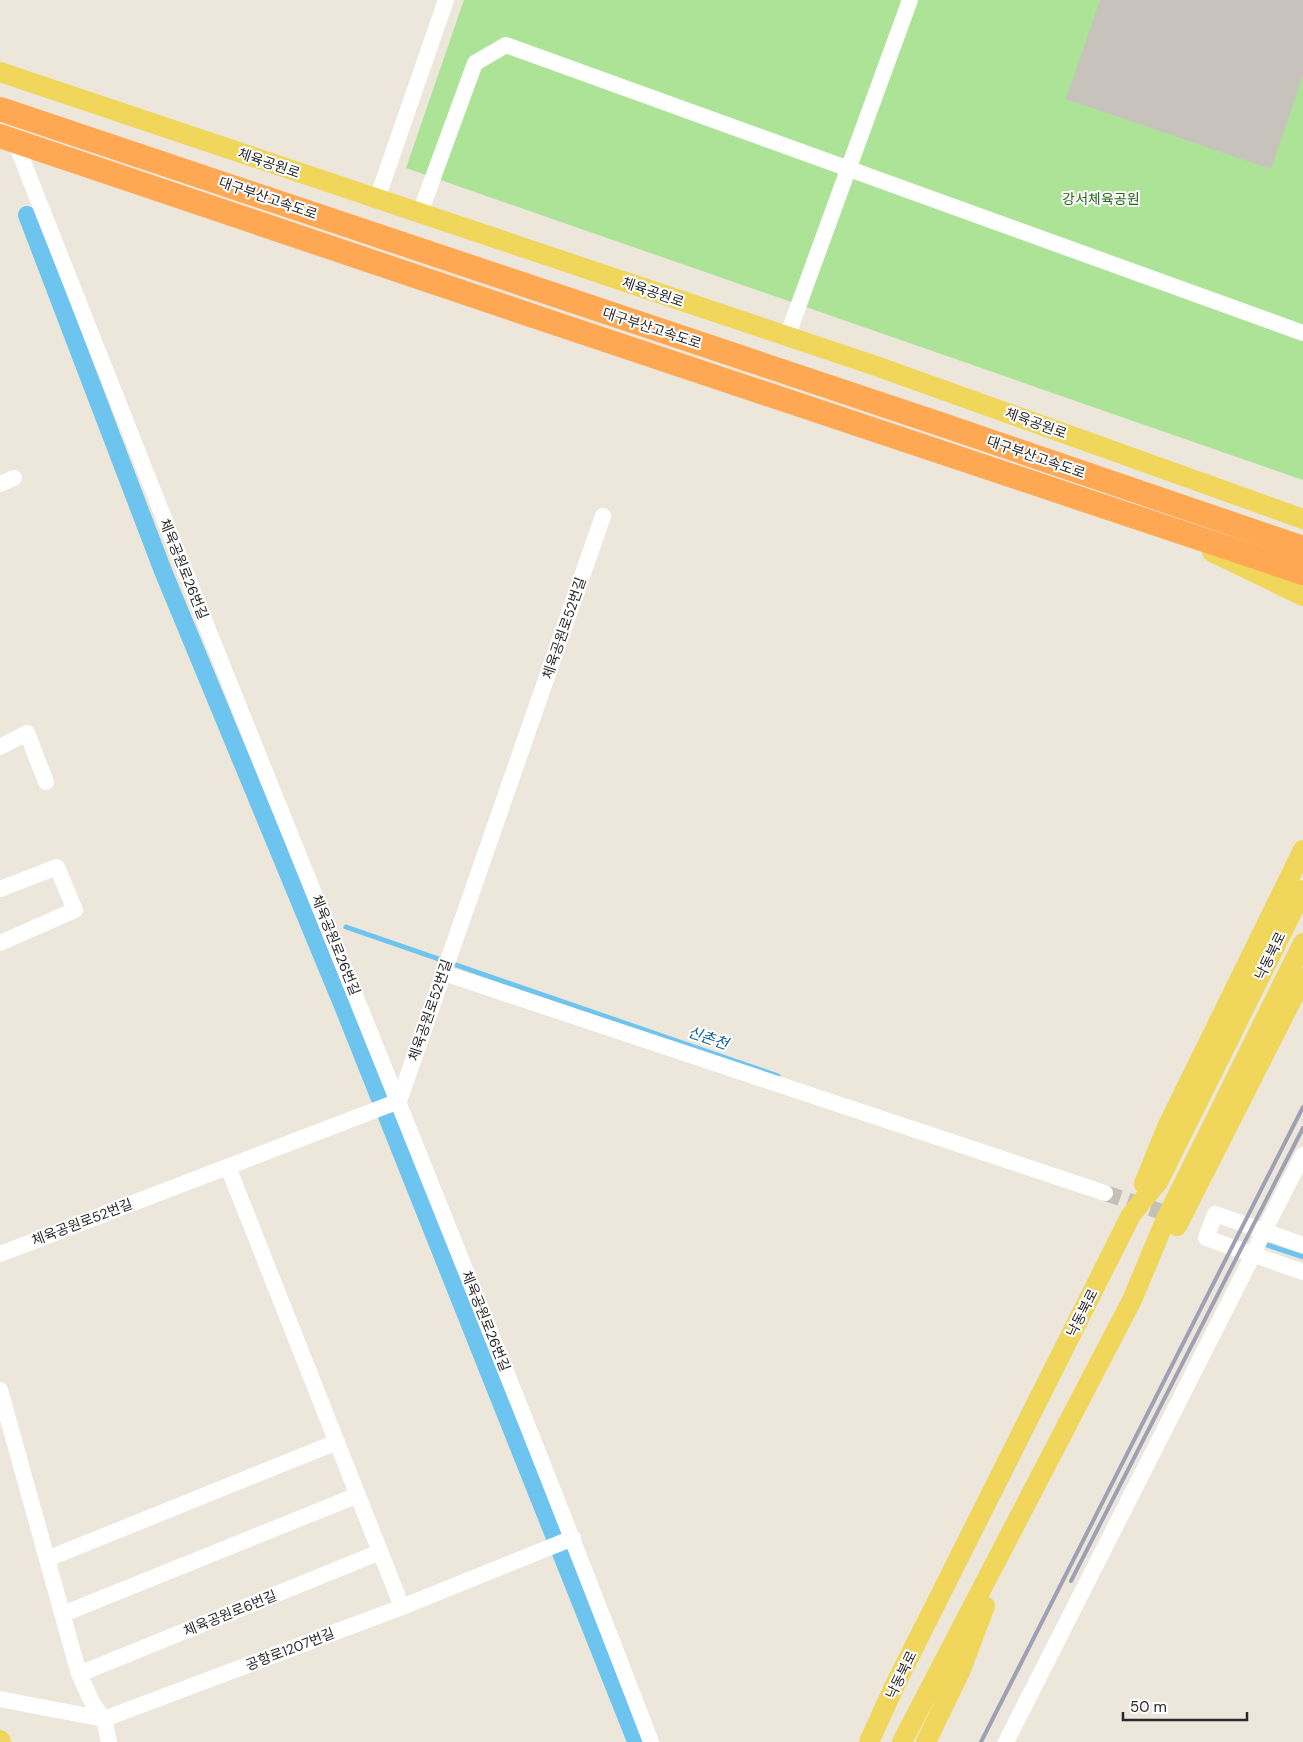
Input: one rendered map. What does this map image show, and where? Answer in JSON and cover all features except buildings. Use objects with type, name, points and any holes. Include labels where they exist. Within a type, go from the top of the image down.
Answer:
[{"type":"highway","name":"대구부산고속도로","points":[[0,109],[931,421],[1303,548]]},
{"type":"highway","name":"대구부산고속도로","points":[[6,142],[1303,573]]},
{"type":"main road","name":"체육공원로","points":[[0,72],[876,366],[1303,519]]},
{"type":"main road","points":[[6,142],[178,204],[1138,530],[1303,581]]},
{"type":"main road","points":[[1184,476],[1226,484],[1303,510]]},
{"type":"main road","points":[[1212,552],[1303,596]]},
{"type":"main road","points":[[1131,1215],[1167,1127],[1303,850]]},
{"type":"main road","name":"낙동북로","points":[[869,1742],[895,1685],[1131,1215],[1158,1182],[1303,890]]},
{"type":"main road","name":"낙동북로","points":[[902,1742],[1132,1300],[1165,1221],[1303,943]]},
{"type":"main road","points":[[1132,1300],[1184,1215],[1303,978]]},
{"type":"main road","points":[[926,1742],[960,1672],[1015,1524]]},
{"type":"main road","points":[[857,1742],[895,1685]]},
{"type":"street","points":[[377,199],[446,0]]},
{"type":"street","points":[[787,337],[910,0]]},
{"type":"street","points":[[420,214],[475,62],[506,45],[1303,333]]},
{"type":"street","name":"체육공원로26번길","points":[[6,142],[208,630],[399,1101],[573,1538],[651,1742]]},
{"type":"street","name":"체육공원로52번길","points":[[0,1254],[399,1101],[603,516]]},
{"type":"street","points":[[0,747],[27,733],[46,782]]},
{"type":"street","points":[[0,889],[57,867],[75,910],[0,943]]},
{"type":"street","points":[[444,972],[1105,1193]]},
{"type":"street","points":[[1006,1742],[1303,1155]]},
{"type":"street","points":[[228,1167],[402,1607]]},
{"type":"street","points":[[1303,1245],[1216,1214],[1203,1226],[1206,1238],[1303,1272]]},
{"type":"street","points":[[0,1390],[5,1425],[47,1559],[80,1674],[93,1704],[104,1719],[109,1742]]},
{"type":"street","points":[[47,1559],[336,1442]]},
{"type":"street","points":[[63,1614],[358,1495]]},
{"type":"street","name":"공항로1207번길","points":[[104,1719],[402,1607],[573,1538]]},
{"type":"street","name":"체육공원로6번길","points":[[80,1674],[380,1552]]},
{"type":"street","points":[[0,1699],[104,1719]]},
{"type":"green space","name":"강서체육공원","points":[[464,0],[1303,0],[1303,480],[406,168]]},
{"type":"waterway","points":[[27,215],[163,571],[343,1006],[636,1741]]},
{"type":"waterway","name":"신촌천","points":[[305,913],[316,917]]},
{"type":"waterway","name":"신촌천","points":[[346,927],[778,1076]]},
{"type":"waterway","name":"신촌천","points":[[1261,1243],[1303,1257]]},
{"type":"tunnel","points":[[1105,1193],[1196,1223]]},
{"type":"railway","points":[[981,1742],[1303,1107]]},
{"type":"railway","points":[[1071,1581],[1303,1128]]}]
